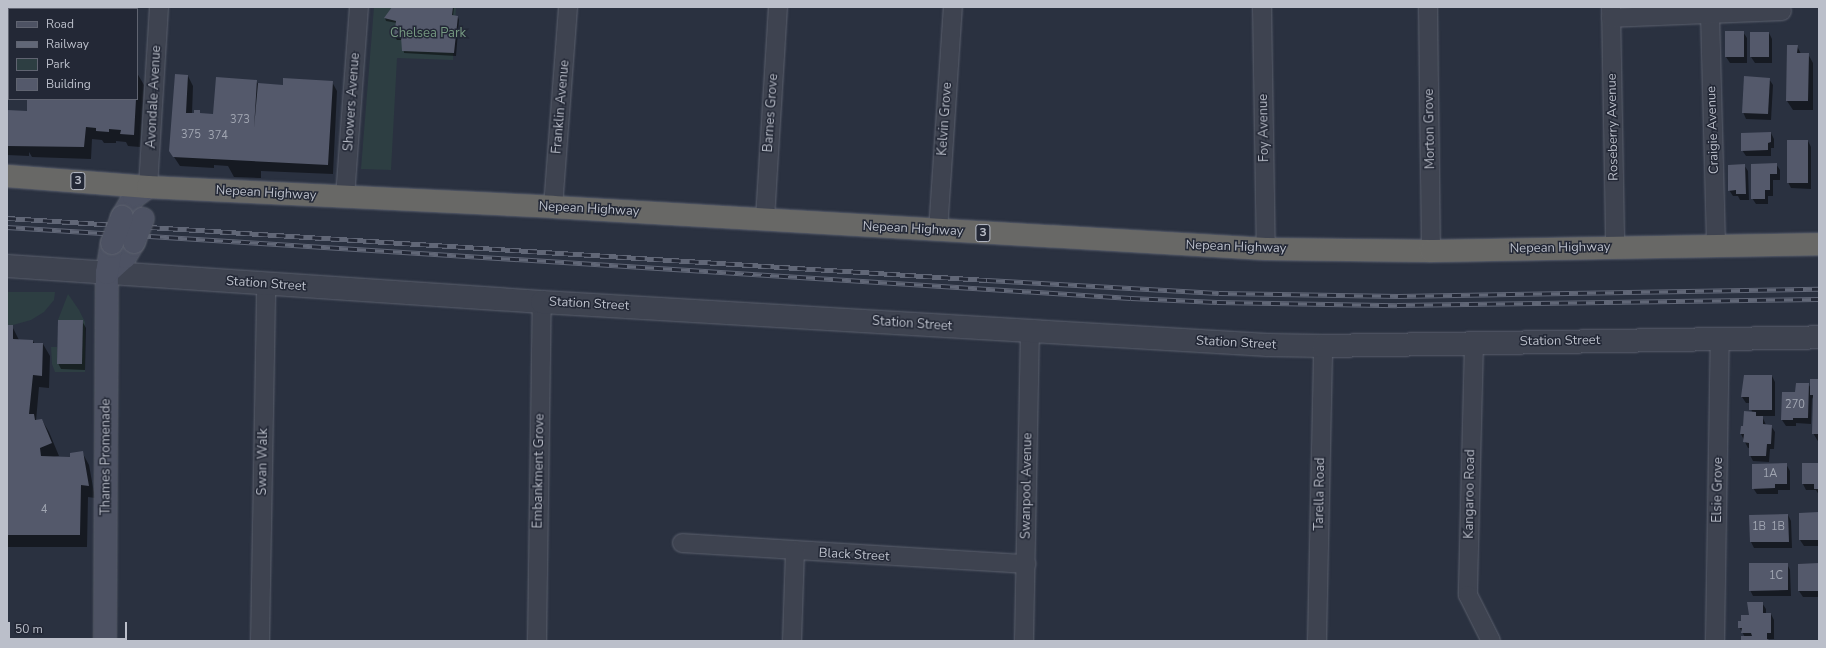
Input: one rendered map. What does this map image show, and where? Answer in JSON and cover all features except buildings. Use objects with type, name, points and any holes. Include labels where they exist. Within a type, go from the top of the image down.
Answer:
[{"type":"highway","name":"Nepean Highway","points":[[7,176],[148,187],[554,207],[938,231],[1266,249],[1431,251],[1819,244]]},
{"type":"main road","name":"Thames Promenade","points":[[107,273],[124,257],[134,242],[132,218],[134,197],[148,187]]},
{"type":"main road","name":"Thames Promenade","points":[[105,641],[107,273],[112,243],[132,218]]},
{"type":"street","name":"Avondale Avenue","points":[[148,187],[159,7]]},
{"type":"street","name":"Showers Avenue","points":[[345,197],[358,7]]},
{"type":"street","name":"Franklin Avenue","points":[[554,207],[568,7]]},
{"type":"street","name":"Barnes Grove","points":[[764,219],[778,7]]},
{"type":"street","name":"Kelvin Grove","points":[[938,231],[953,7]]},
{"type":"street","name":"Foy Avenue","points":[[1262,7],[1266,249]]},
{"type":"street","name":"Morton Grove","points":[[1428,7],[1431,251]]},
{"type":"street","points":[[1611,12],[1710,14],[1782,11]]},
{"type":"street","name":"Roseberry Avenue","points":[[1611,12],[1615,247]]},
{"type":"street","name":"Craigie Avenue","points":[[1710,14],[1716,246]]},
{"type":"street","name":"Station Street","points":[[7,266],[542,302],[1268,345],[1323,346],[1474,342],[1819,337]]},
{"type":"street","name":"Swan Walk","points":[[260,641],[266,284]]},
{"type":"street","name":"Embankment Grove","points":[[537,641],[542,302]]},
{"type":"street","name":"Swanpool Avenue","points":[[1024,641],[1030,331]]},
{"type":"street","name":"Elsie Grove","points":[[1716,641],[1720,339]]},
{"type":"street","name":"Kangaroo Road","points":[[1474,342],[1468,595],[1491,641]]},
{"type":"street","name":"Tarella Road","points":[[1317,641],[1323,346]]},
{"type":"street","name":"Black Street","points":[[682,543],[1026,564]]},
{"type":"street","points":[[792,641],[795,551]]},
{"type":"green space","name":"Chelsea Park","points":[[374,7],[456,7],[453,60],[397,58],[391,170],[361,169]]},
{"type":"green space","points":[[7,292],[55,292],[54,300],[44,312],[31,320],[13,325],[7,325]]},
{"type":"green space","points":[[68,294],[85,322],[85,372],[55,372],[52,364],[51,347],[57,347],[57,364],[82,364],[83,321],[58,320]]},
{"type":"railway","points":[[7,218],[987,280],[1219,293],[1398,296],[1819,289]]},
{"type":"railway","points":[[7,227],[1131,298],[1217,302],[1397,305],[1819,299]]}]
